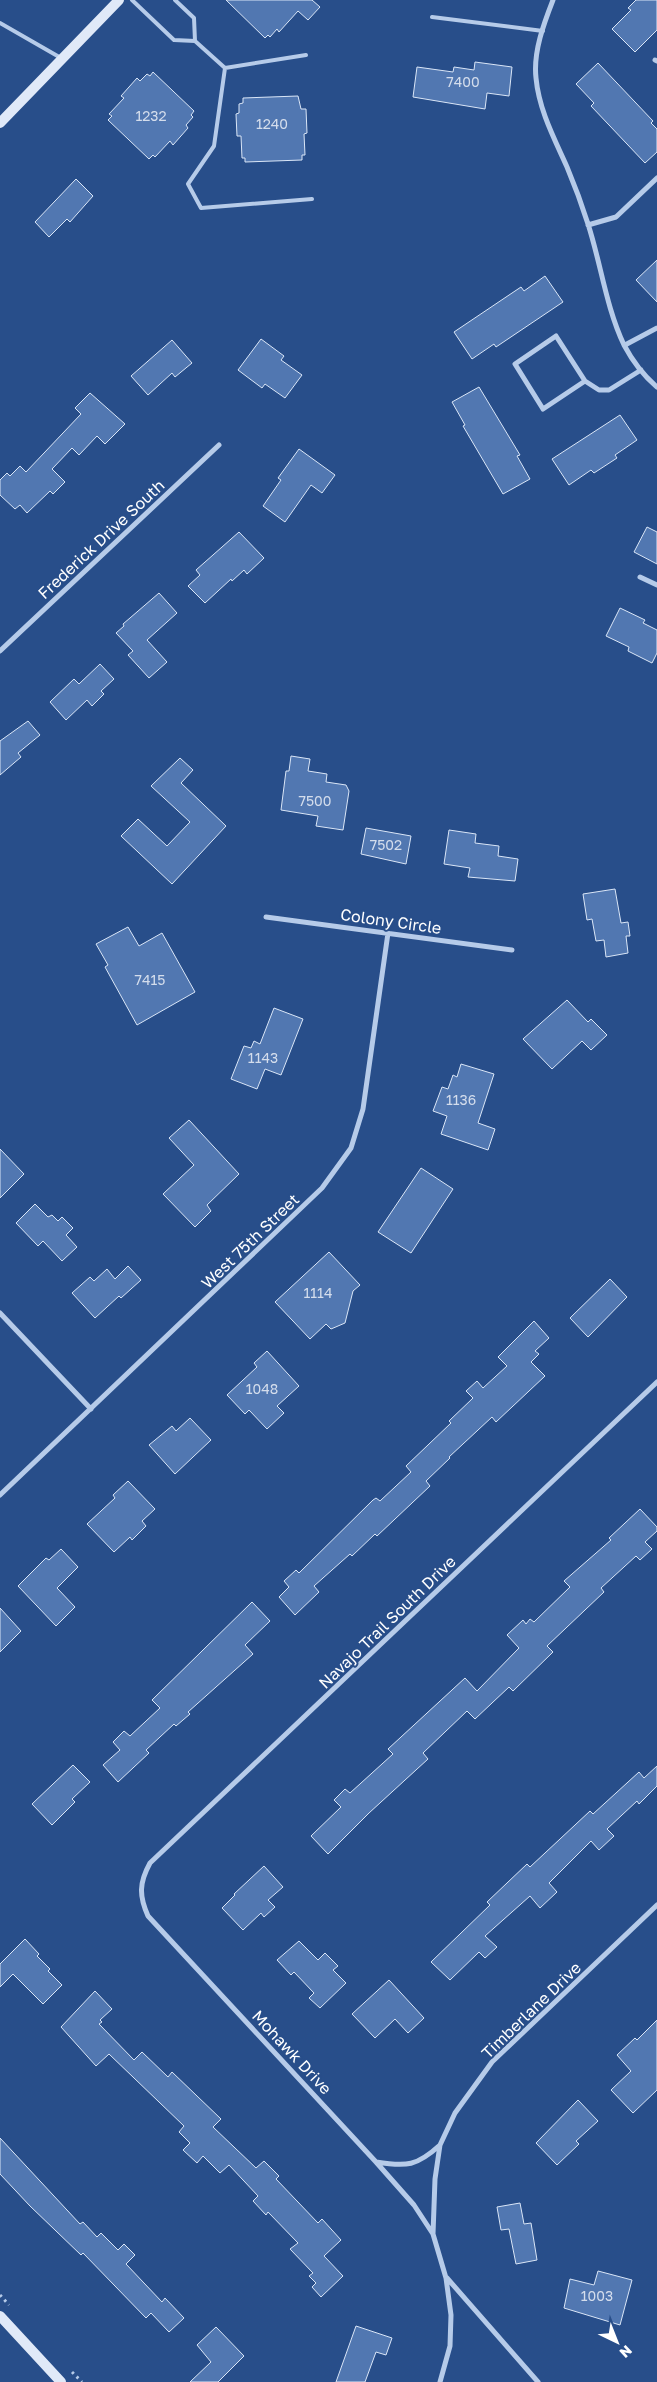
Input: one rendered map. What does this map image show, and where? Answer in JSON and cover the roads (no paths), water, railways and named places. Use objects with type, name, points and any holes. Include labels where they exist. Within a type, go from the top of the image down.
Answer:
[{"type":"main road","points":[[0,123],[119,0]]},
{"type":"main road","points":[[0,2316],[61,2382]]},
{"type":"street","points":[[553,0],[536,60],[536,77],[542,109],[568,170],[588,225],[611,311],[625,345],[641,370],[657,386]]},
{"type":"street","points":[[588,225],[616,217],[657,178]]},
{"type":"street","points":[[625,345],[657,328]]},
{"type":"street","points":[[585,381],[543,409],[515,364],[556,336],[585,381],[600,390],[609,390],[641,370]]},
{"type":"street","name":"Frederick Drive South","points":[[0,651],[219,445]]},
{"type":"street","points":[[640,577],[657,585]]},
{"type":"street","name":"Colony Circle","points":[[266,917],[512,950]]},
{"type":"street","name":"West 75th Street","points":[[0,1495],[322,1188],[342,1162],[350,1148],[363,1109],[388,933]]},
{"type":"street","points":[[0,1313],[91,1409]]},
{"type":"street","name":"Navajo Trail South Drive","points":[[141,1885],[150,1863],[657,1382]]},
{"type":"street","name":"Mohawk Drive","points":[[141,1885],[141,1899],[148,1916],[376,2162],[414,2205],[433,2234]]},
{"type":"street","name":"Timberlane Drive","points":[[440,2382],[450,2346],[451,2314],[446,2278],[433,2234],[435,2180],[440,2145],[455,2113],[492,2062],[657,1905]]},
{"type":"street","points":[[376,2162],[413,2164],[424,2160],[440,2145]]},
{"type":"street","points":[[446,2278],[538,2382]]},
{"type":"lane","points":[[132,0],[174,40],[195,41],[225,68]]},
{"type":"lane","points":[[175,0],[194,18],[195,41]]},
{"type":"lane","points":[[432,17],[543,31]]},
{"type":"lane","points":[[0,23],[62,59]]},
{"type":"lane","points":[[225,68],[306,55]]},
{"type":"lane","points":[[225,68],[214,146],[188,184],[201,208],[312,199]]}]
